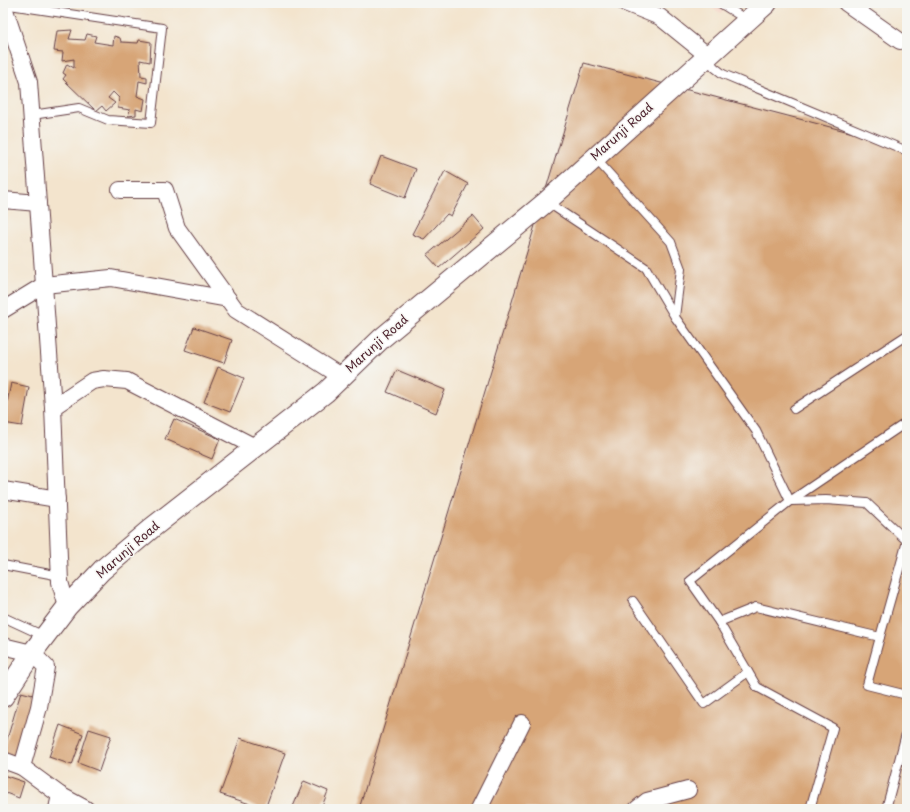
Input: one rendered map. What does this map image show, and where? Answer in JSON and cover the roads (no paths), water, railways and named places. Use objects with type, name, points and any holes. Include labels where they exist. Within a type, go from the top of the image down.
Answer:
[{"type":"street","points":[[625,3],[660,17],[707,55]]},
{"type":"street","points":[[846,3],[900,41]]},
{"type":"street","name":"Marunji Road","points":[[3,697],[32,653],[67,607],[102,570],[326,392],[382,338],[546,202],[763,4]]},
{"type":"street","points":[[3,7],[29,82],[53,407],[60,576],[67,607]]},
{"type":"street","points":[[120,190],[165,190],[177,228],[236,310],[342,376]]},
{"type":"street","points":[[3,200],[38,203]]},
{"type":"street","points":[[3,310],[44,285],[111,278],[228,299]]},
{"type":"street","points":[[53,407],[92,381],[104,379],[127,381],[255,447]]},
{"type":"street","points":[[3,490],[57,498]]},
{"type":"street","points":[[3,646],[32,653],[46,667],[38,707],[22,767]]},
{"type":"street","points":[[479,809],[522,723]]},
{"type":"street","points":[[3,760],[22,767],[58,802],[86,809]]},
{"type":"street","points":[[637,809],[647,801],[688,790]]},
{"type":"lane","points":[[720,3],[747,20]]},
{"type":"lane","points":[[3,7],[162,28],[151,124],[108,120],[79,108],[32,115]]},
{"type":"lane","points":[[707,55],[714,67],[723,74],[907,151]]},
{"type":"lane","points":[[594,157],[671,242],[681,269],[675,317]]},
{"type":"lane","points":[[546,202],[646,268],[675,317],[756,431],[790,501]]},
{"type":"lane","points":[[794,409],[907,335]]},
{"type":"lane","points":[[810,809],[833,728],[757,687],[719,622],[690,581],[790,501],[907,422]]},
{"type":"lane","points":[[790,501],[826,500],[867,503],[907,541],[867,685],[907,695]]},
{"type":"lane","points":[[3,565],[60,576]]},
{"type":"lane","points":[[633,601],[704,704],[748,672]]},
{"type":"lane","points":[[719,622],[756,607],[880,637]]},
{"type":"lane","points":[[3,617],[45,636]]},
{"type":"lane","points":[[886,809],[907,730]]}]
